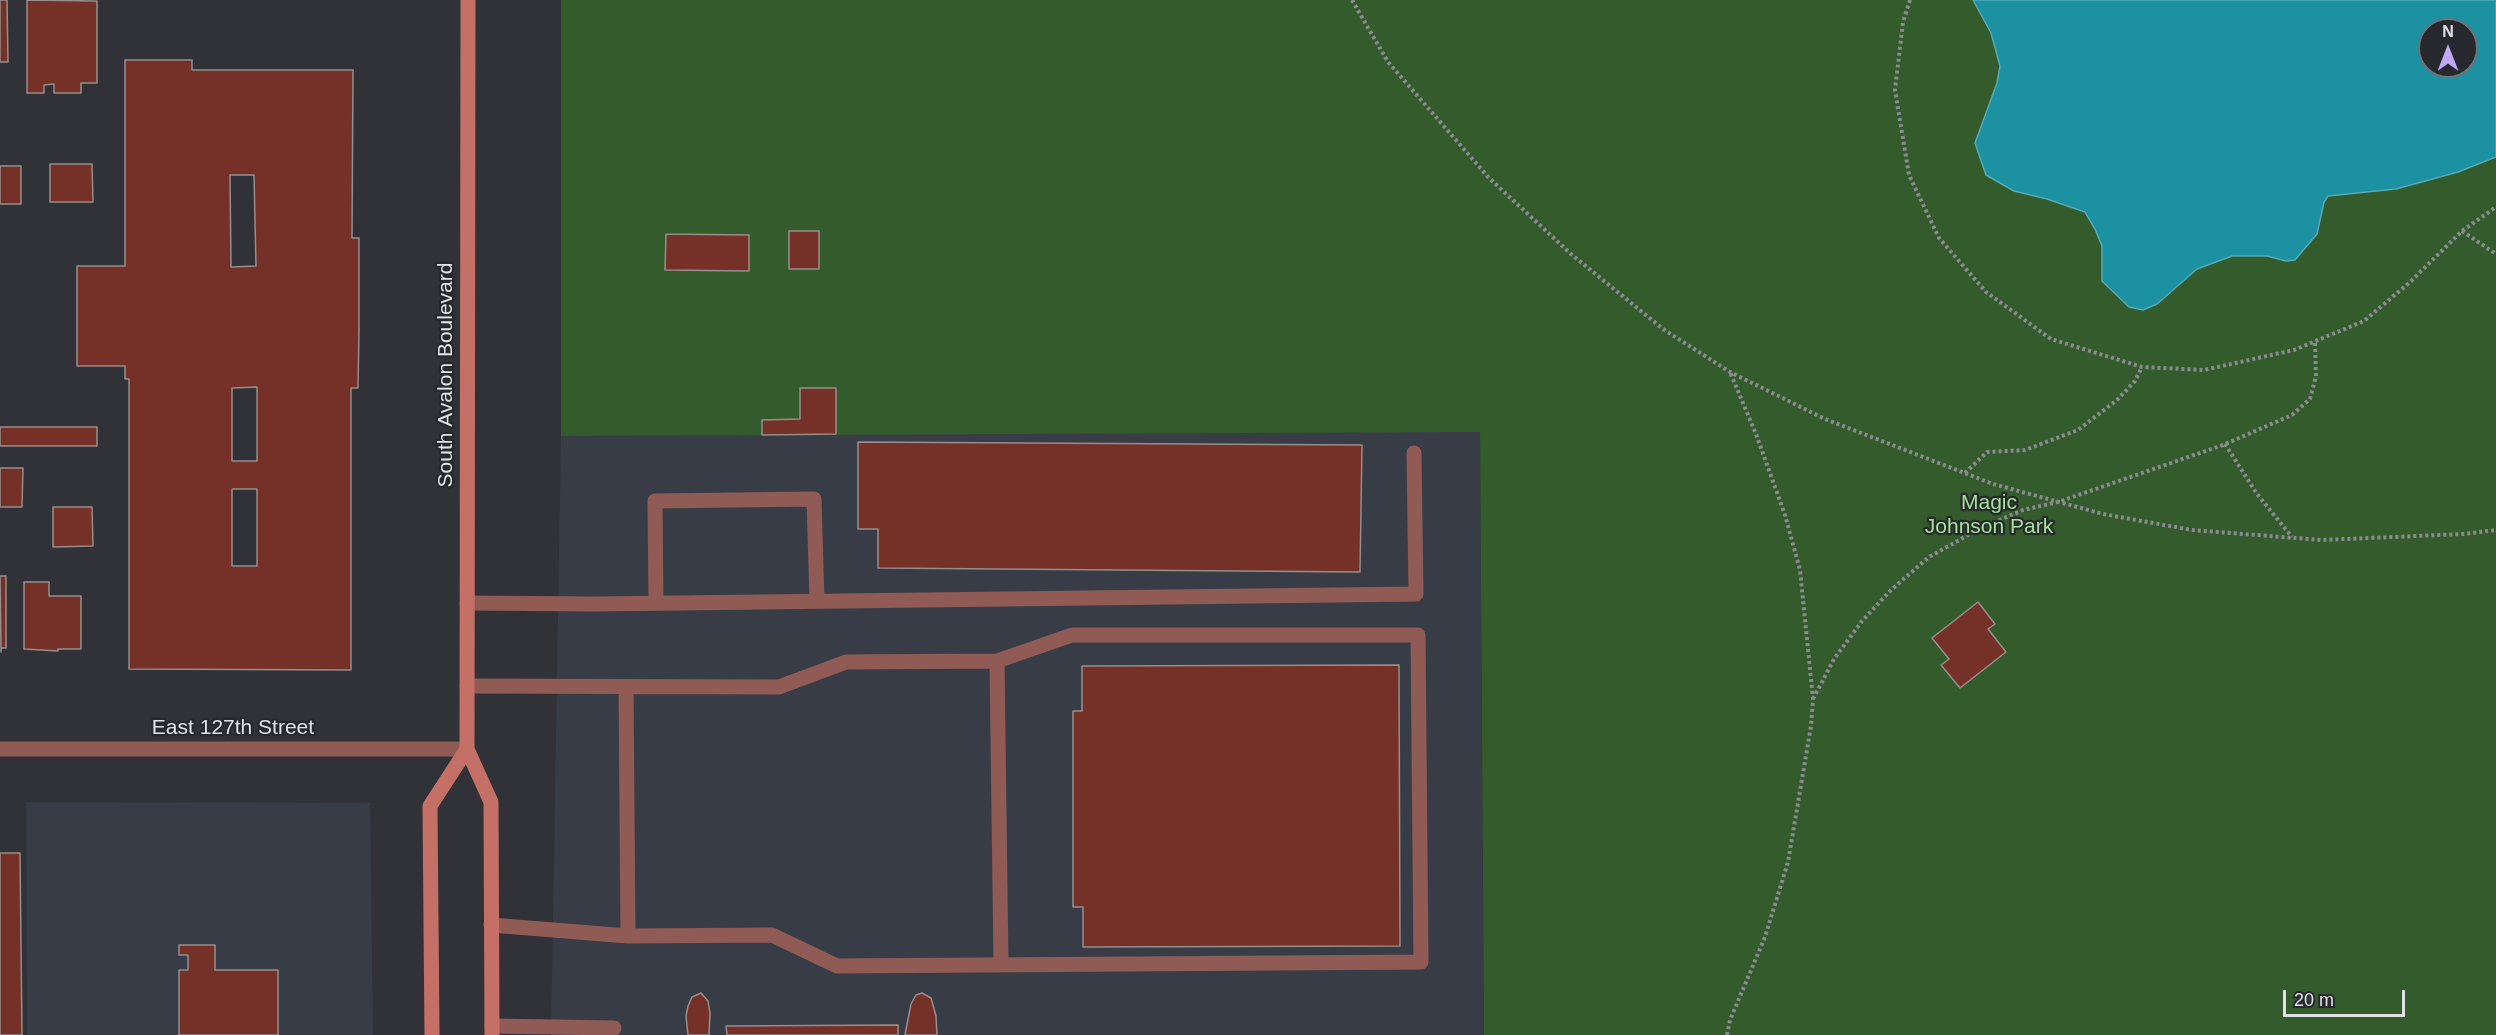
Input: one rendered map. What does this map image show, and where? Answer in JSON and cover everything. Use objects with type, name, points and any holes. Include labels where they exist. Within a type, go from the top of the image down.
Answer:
[{"type":"main road","name":"South Avalon Boulevard","points":[[468,0],[467,749],[491,802],[492,1031]]},
{"type":"main road","points":[[432,1035],[430,806],[467,749]]},
{"type":"street","points":[[467,603],[1416,594],[1414,453]]},
{"type":"street","points":[[656,603],[655,501],[814,499],[817,601]]},
{"type":"street","points":[[467,686],[779,687],[846,662],[997,661],[1072,635],[1418,635],[1421,962],[837,966],[772,935],[628,936],[491,925]]},
{"type":"street","points":[[997,661],[1001,964]]},
{"type":"street","points":[[626,688],[628,936]]},
{"type":"street","name":"East 127th Street","points":[[0,749],[467,749]]},
{"type":"street","points":[[492,1031],[614,1028]]},
{"type":"path","points":[[1352,0],[1388,62],[1489,178],[1571,254],[1663,329],[1730,372],[1825,419],[1965,473],[2058,502],[2103,514],[2192,530],[2321,540],[2463,534],[2496,530]]},
{"type":"path","points":[[1910,0],[1903,22],[1895,90],[1909,175],[1939,238],[1986,292],[2051,339],[2142,367],[2204,370],[2294,350],[2364,321],[2409,283],[2462,231],[2496,207]]},
{"type":"path","points":[[2462,231],[2496,254]]},
{"type":"path","points":[[1813,699],[1834,659],[1862,621],[1891,590],[1929,557],[1988,525],[2023,510],[2058,502],[2225,444],[2292,415],[2310,399],[2316,376],[2315,342]]},
{"type":"path","points":[[1965,473],[1987,452],[2025,450],[2078,430],[2117,400],[2135,381],[2142,367]]},
{"type":"path","points":[[1727,1035],[1730,1020],[1765,937],[1788,861],[1811,726],[1813,699],[1800,570],[1785,515],[1730,372]]},
{"type":"path","points":[[2225,444],[2257,494],[2293,538]]},
{"type":"shaded area","points":[[1480,431],[1484,1035],[551,1035],[561,436]]},
{"type":"shaded area","points":[[26,802],[370,803],[373,1035],[27,1035]]},
{"type":"green space","name":"Magic Johnson Park","points":[[561,0],[2496,0],[2496,1035],[1484,1035],[1480,432],[561,436]]},
{"type":"water","points":[[1973,0],[2496,0],[2496,157],[2458,172],[2396,189],[2328,196],[2324,202],[2317,234],[2295,260],[2286,261],[2267,256],[2232,256],[2197,269],[2157,304],[2143,310],[2129,307],[2102,281],[2102,246],[2085,212],[2014,191],[1986,175],[1975,143],[1997,83],[2000,66],[1991,33]]},
{"type":"building","points":[[0,0],[7,0],[8,62],[0,62]]},
{"type":"building","points":[[27,0],[97,1],[97,83],[81,83],[81,93],[54,93],[54,84],[44,85],[44,93],[27,93]]},
{"type":"building","points":[[125,60],[192,60],[192,70],[353,70],[352,238],[359,238],[359,331],[358,388],[351,388],[351,670],[129,669],[129,379],[125,379],[125,366],[77,366],[77,266],[125,266]],"holes":[[[230,175],[254,175],[256,266],[231,267]],[[257,387],[257,461],[232,461],[232,388]],[[232,489],[257,489],[257,566],[232,566]]]},
{"type":"building","points":[[50,164],[92,164],[93,202],[50,202]]},
{"type":"building","points":[[0,166],[21,166],[21,204],[0,204]]},
{"type":"building","points":[[789,231],[819,231],[819,269],[789,269]]},
{"type":"building","points":[[666,234],[749,235],[749,271],[665,270]]},
{"type":"building","points":[[800,388],[836,388],[836,434],[762,435],[762,420],[800,419]]},
{"type":"building","points":[[0,427],[97,427],[97,446],[0,446]]},
{"type":"building","points":[[858,442],[1362,445],[1360,572],[878,568],[878,529],[858,529]]},
{"type":"building","points":[[0,468],[23,468],[22,507],[0,507]]},
{"type":"building","points":[[53,507],[92,507],[93,546],[53,547]]},
{"type":"building","points":[[0,576],[6,576],[6,648],[1,648],[1,652]]},
{"type":"building","points":[[24,582],[49,582],[49,596],[81,596],[81,649],[58,649],[58,651],[24,649]]},
{"type":"building","points":[[1978,602],[1995,624],[1988,629],[2006,652],[1960,688],[1941,665],[1949,659],[1932,638]]},
{"type":"building","points":[[1399,665],[1400,946],[1083,947],[1083,907],[1073,907],[1073,711],[1082,711],[1082,666]]},
{"type":"building","points":[[0,853],[20,853],[22,1035],[0,1035]]},
{"type":"building","points":[[179,945],[215,945],[215,970],[278,970],[278,1035],[179,1035],[179,970],[188,970],[188,955],[179,955]]},
{"type":"building","points":[[701,993],[708,1001],[709,1035],[688,1035],[686,1016],[688,1006],[692,997]]},
{"type":"building","points":[[922,993],[931,998],[936,1016],[937,1035],[905,1035],[911,1004],[916,995]]},
{"type":"building","points":[[898,1025],[898,1035],[727,1035],[726,1026]]}]
